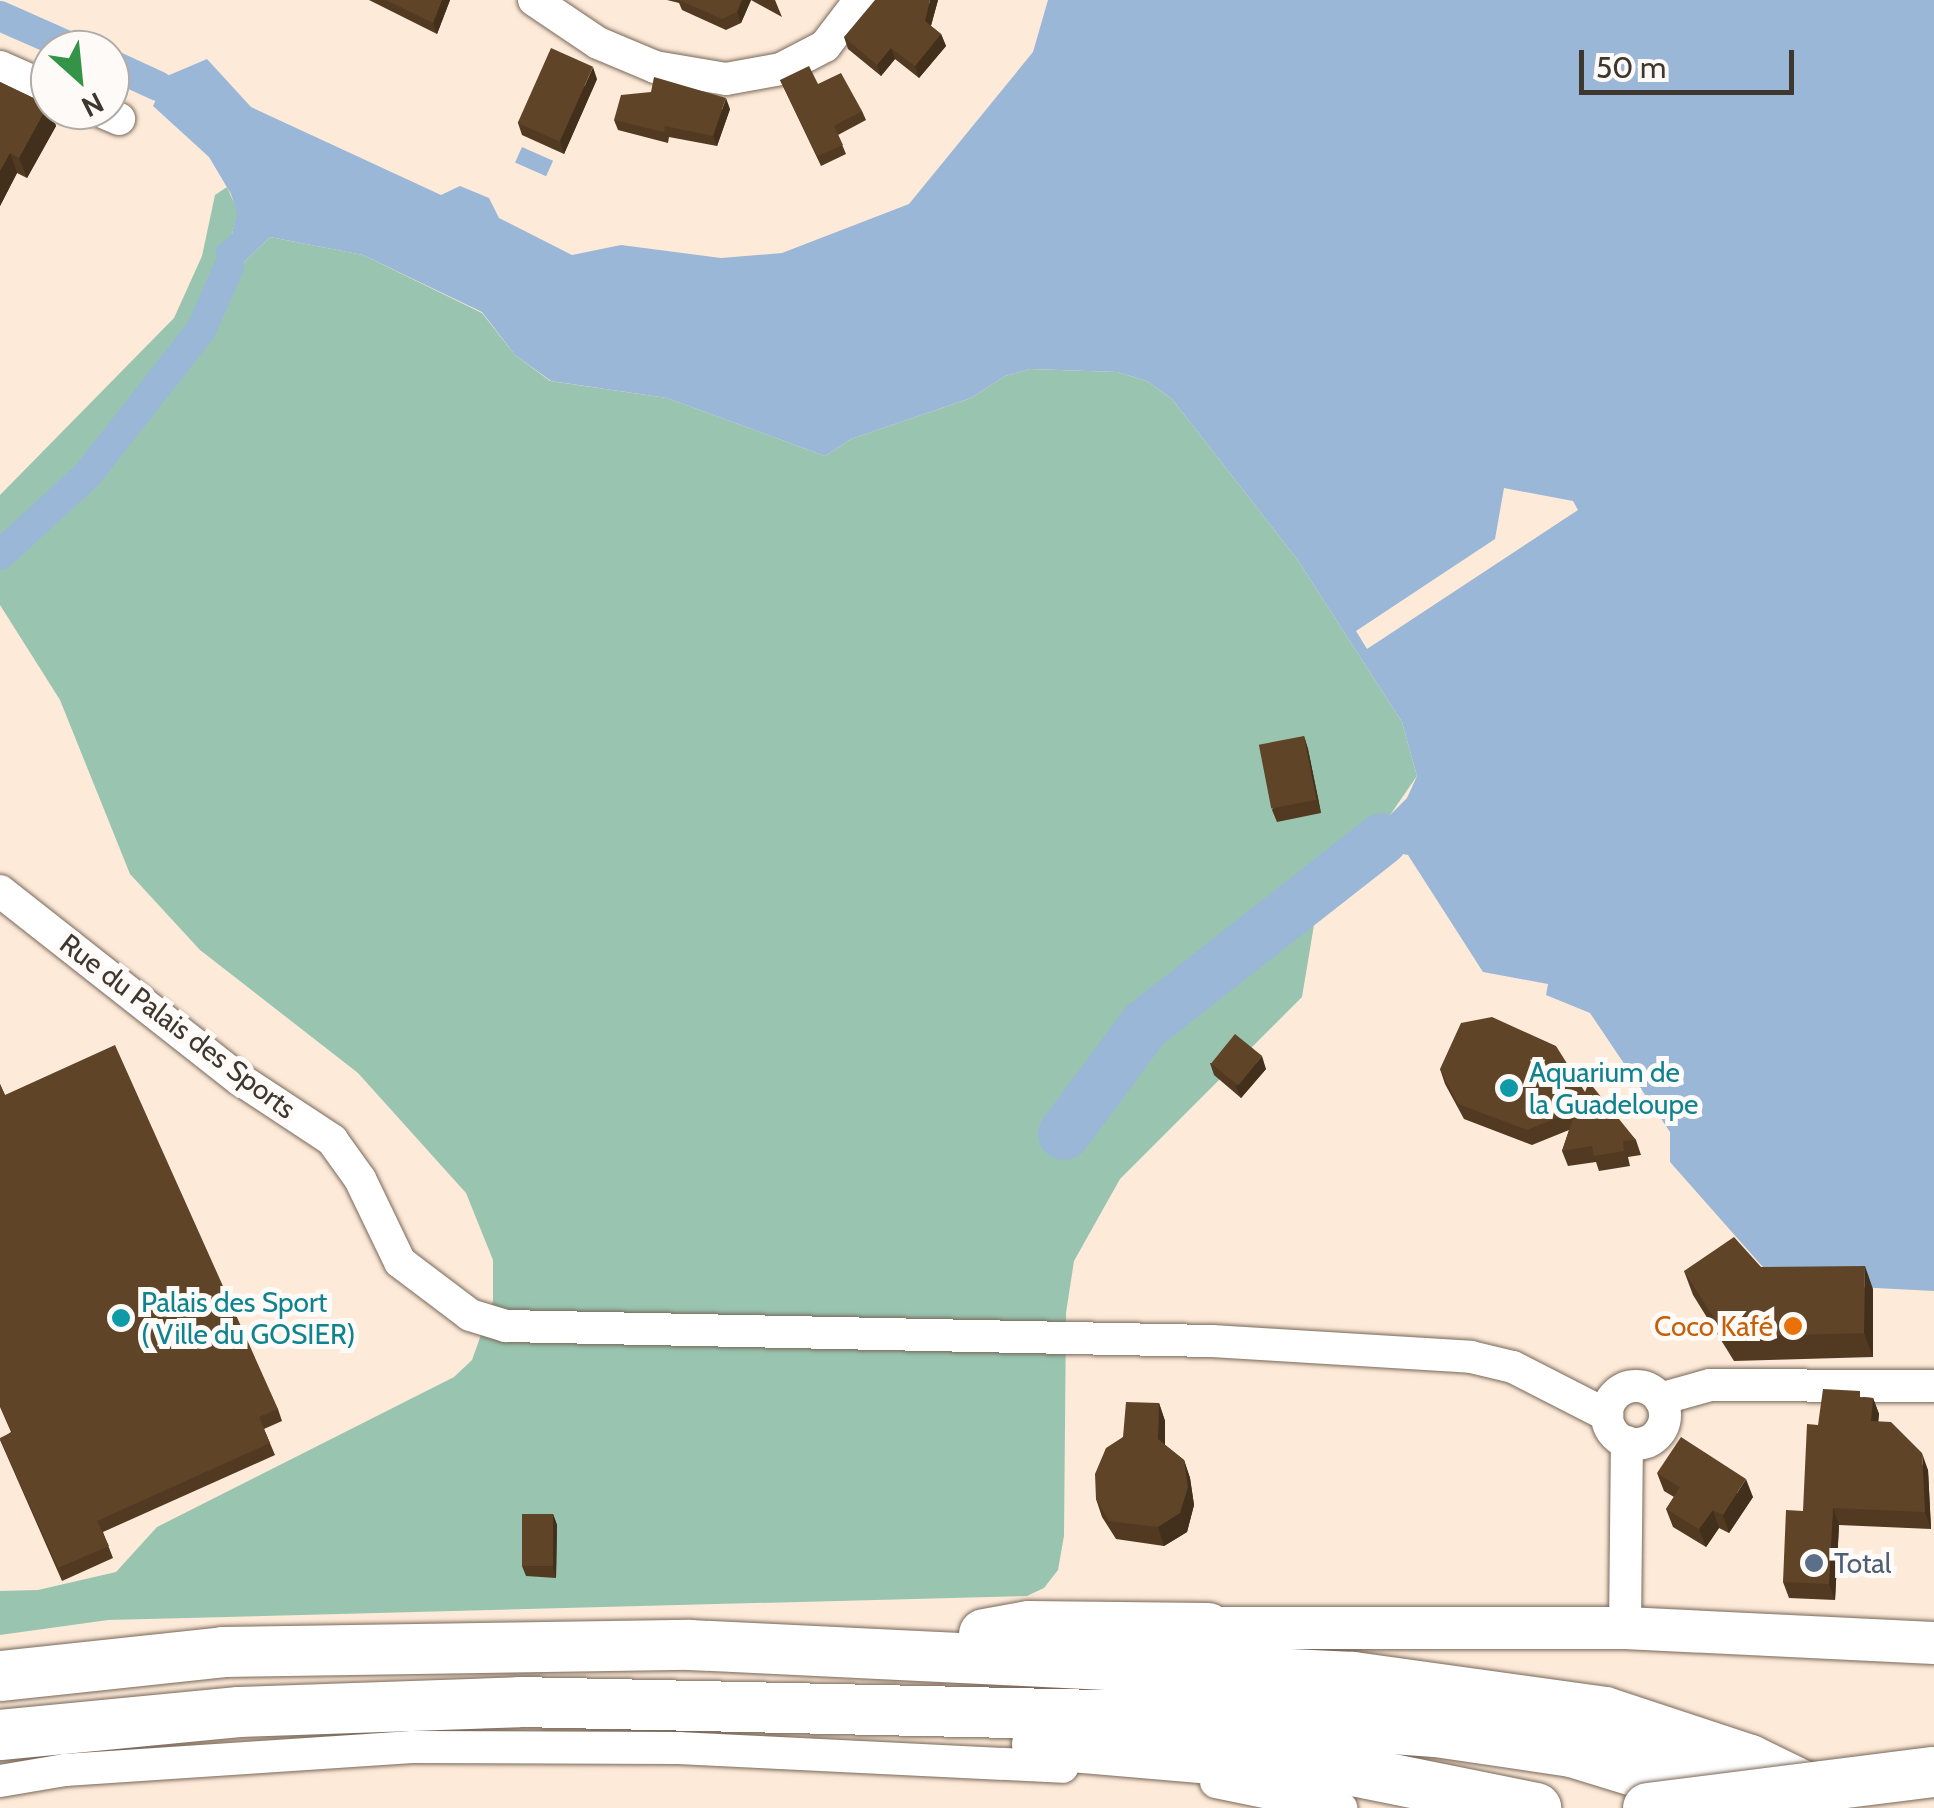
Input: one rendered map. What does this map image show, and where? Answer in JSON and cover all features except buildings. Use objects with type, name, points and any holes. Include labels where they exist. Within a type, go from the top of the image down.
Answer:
[{"type":"highway","points":[[883,1652],[1029,1626],[1208,1628]]},
{"type":"highway","points":[[0,1676],[223,1652],[690,1644],[1353,1677],[1605,1712],[1750,1760],[1848,1808]]},
{"type":"highway","points":[[518,1702],[1536,1808]]},
{"type":"highway","points":[[0,1735],[239,1712],[518,1702],[1236,1718],[1436,1732],[1572,1752],[1710,1790],[1748,1808]]},
{"type":"highway","points":[[0,1753],[239,1712]]},
{"type":"highway","points":[[1648,1808],[1934,1772]]},
{"type":"main road","points":[[1208,1628],[1624,1628],[1934,1643]]},
{"type":"street","points":[[534,0],[598,43],[656,67],[726,79],[781,69],[825,46],[860,0]]},
{"type":"street","points":[[0,66],[30,80]]},
{"type":"street","name":"Rue du Palais des Sports","points":[[0,891],[238,1078],[332,1140],[379,1218],[400,1262],[442,1299],[506,1326],[1212,1341],[1471,1356],[1513,1367],[1607,1414]]},
{"type":"street","points":[[1660,1398],[1710,1385],[1934,1386]]},
{"type":"street","points":[[1640,1386],[1660,1398],[1665,1416],[1659,1432],[1645,1442],[1627,1442],[1612,1432],[1607,1414],[1624,1388],[1640,1386]]},
{"type":"street","points":[[1624,1628],[1627,1442]]},
{"type":"street","points":[[0,1782],[66,1770],[412,1747],[678,1748],[1159,1772],[1296,1794],[1347,1789]]},
{"type":"green space","points":[[227,187],[238,212],[232,234],[240,266],[270,237],[363,255],[482,313],[515,355],[550,381],[667,398],[825,456],[851,439],[971,398],[1005,376],[1030,369],[1117,372],[1147,381],[1172,399],[1297,559],[1402,722],[1417,776],[1388,818],[1324,865],[1302,997],[1120,1179],[1074,1261],[1066,1313],[1064,1536],[1058,1570],[1044,1588],[1027,1596],[108,1620],[0,1635],[0,1591],[38,1590],[116,1572],[157,1527],[454,1377],[472,1360],[493,1301],[493,1260],[466,1193],[358,1073],[200,950],[130,874],[60,700],[0,605],[0,495],[174,318],[202,256],[215,195]]},
{"type":"water","points":[[1048,0],[1934,0],[1934,1291],[1777,1283],[1670,1162],[1670,1132],[1590,1013],[1546,995],[1548,984],[1483,972],[1408,855],[1387,851],[1378,827],[1407,798],[1417,776],[1402,722],[1297,559],[1172,399],[1147,381],[1117,372],[1030,369],[1005,376],[971,398],[851,439],[825,456],[667,398],[551,381],[515,355],[482,312],[363,255],[270,237],[240,266],[218,264],[215,249],[232,234],[237,213],[231,194],[209,157],[153,106],[167,76],[207,59],[251,107],[441,195],[460,186],[489,198],[499,218],[572,255],[621,245],[721,258],[782,253],[909,204],[1033,52]]},
{"type":"water","points":[[522,147],[553,161],[546,176],[515,163]]},
{"type":"pier","points":[[1504,488],[1573,501],[1578,510],[1367,649],[1356,631],[1495,539]]},
{"type":"waterway","points":[[0,16],[32,30]]},
{"type":"waterway","points":[[130,73],[158,86]]},
{"type":"waterway","points":[[0,555],[88,474],[201,330],[229,267]]},
{"type":"waterway","points":[[1064,1134],[1145,1025],[1382,839]]},
{"type":"place","name":"Aquarium de la Guadeloupe","points":[[1509,1088]]},
{"type":"place","name":"Palais des Sport ( Ville du GOSIER)","points":[[121,1318]]},
{"type":"place","name":"Coco Kafé","points":[[1793,1326]]},
{"type":"place","name":"Total","points":[[1814,1563]]}]
